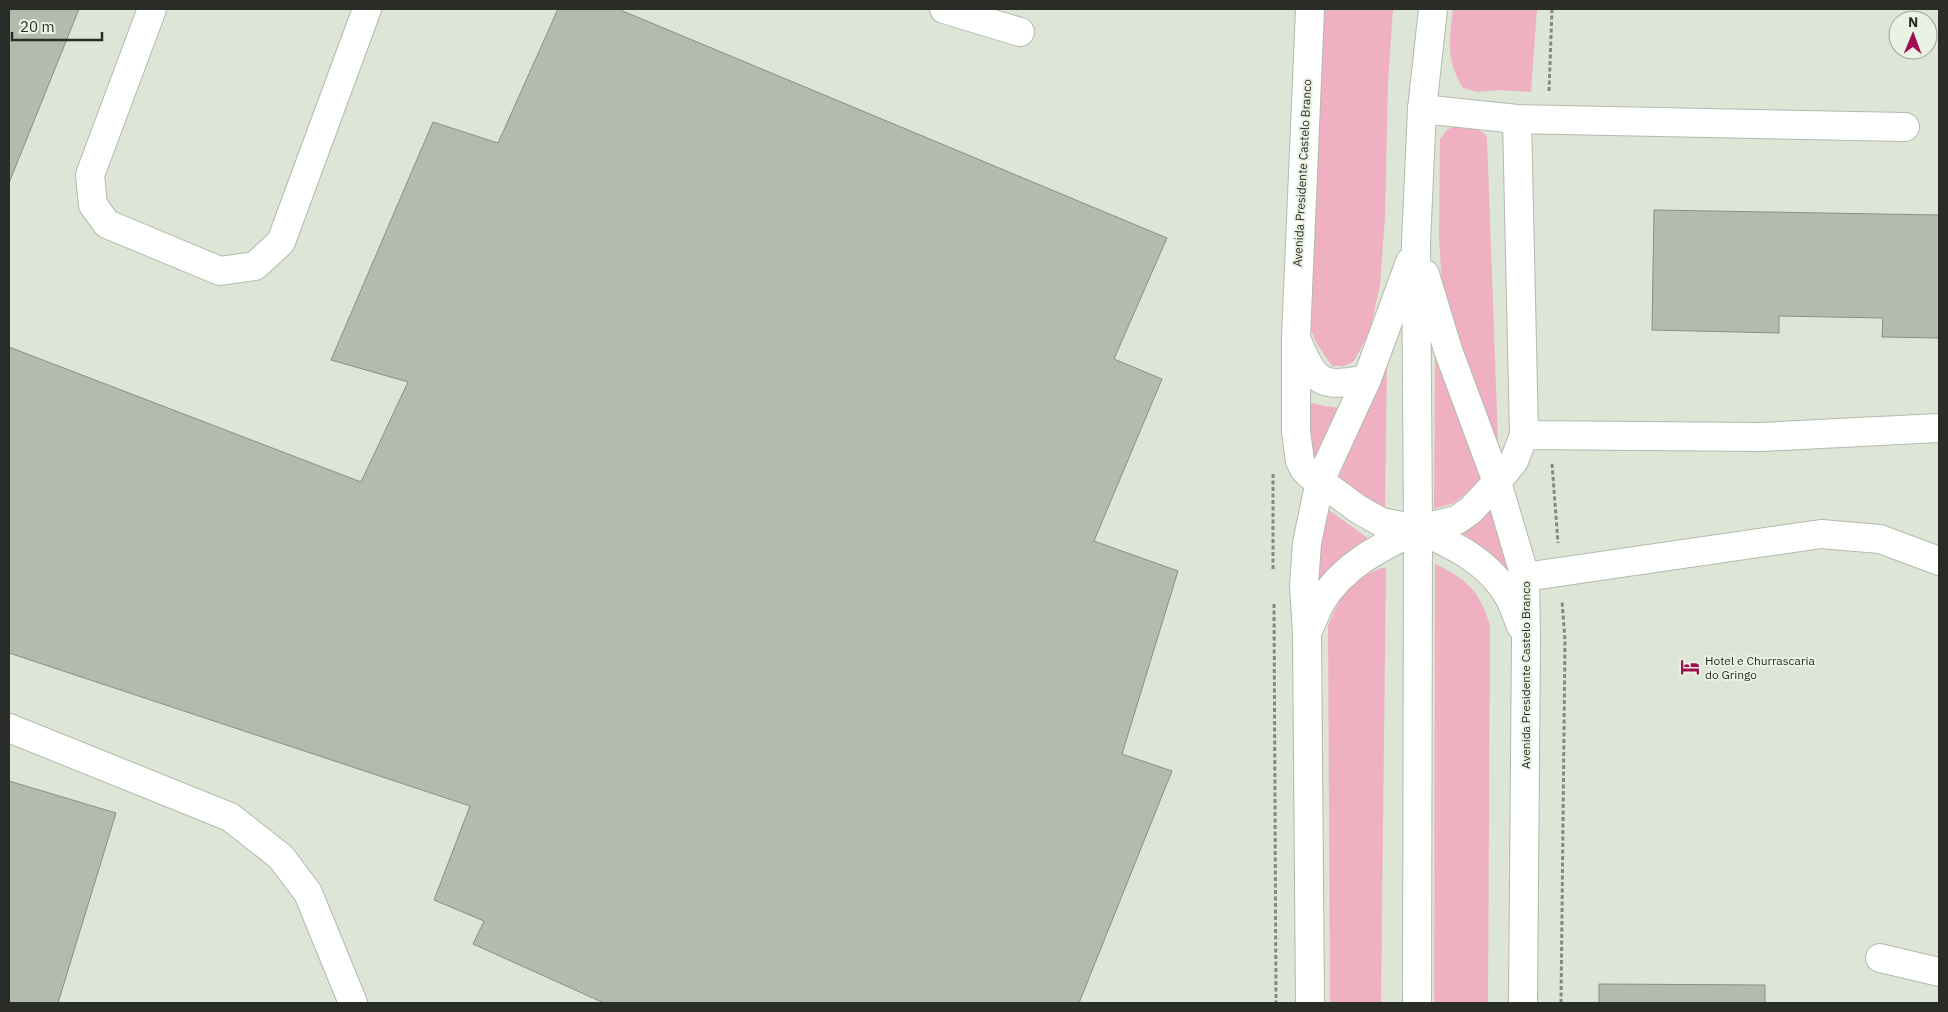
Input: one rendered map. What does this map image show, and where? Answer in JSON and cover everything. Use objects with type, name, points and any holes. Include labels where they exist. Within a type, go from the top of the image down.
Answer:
[{"type":"main road","points":[[152,9],[90,175],[93,205],[107,224],[220,271],[255,266],[281,242],[367,9]]},
{"type":"main road","points":[[944,9],[1020,32]]},
{"type":"main road","name":"Avenida Presidente Castelo Branco","points":[[1310,9],[1296,338],[1296,432],[1299,454],[1304,469],[1320,481]]},
{"type":"main road","name":"Avenida Presidente Castelo Branco","points":[[1417,1003],[1418,529],[1416,244],[1422,109],[1433,9]]},
{"type":"main road","points":[[1422,109],[1517,119],[1905,127]]},
{"type":"main road","points":[[1307,632],[1322,601],[1339,578],[1357,562],[1377,549],[1418,529],[1457,520],[1471,510],[1537,435],[1517,119]]},
{"type":"main road","name":"Avenida Presidente Castelo Branco","points":[[1310,1003],[1307,632],[1304,585],[1307,543],[1320,481],[1367,380],[1416,244]]},
{"type":"main road","name":"Avenida Presidente Castelo Branco","points":[[1416,244],[1448,350],[1497,482],[1524,577],[1526,639],[1523,1003]]},
{"type":"main road","name":"Avenida Presidente Castelo Branco","points":[[1296,338],[1307,365],[1321,380],[1327,383],[1340,384],[1367,380]]},
{"type":"main road","points":[[1537,435],[1761,437],[1939,428]]},
{"type":"main road","points":[[1320,481],[1358,509],[1381,522],[1418,529],[1461,549],[1490,570],[1509,597],[1526,639]]},
{"type":"main road","points":[[1524,577],[1820,534],[1880,539],[1939,561]]},
{"type":"main road","points":[[9,728],[230,817],[281,857],[308,893],[353,1003]]},
{"type":"main road","points":[[1880,958],[1939,972]]},
{"type":"path","points":[[1548,119],[1552,9]]},
{"type":"path","points":[[1537,435],[1560,571],[1565,640],[1561,1003]]},
{"type":"path","points":[[1273,470],[1273,580]]},
{"type":"path","points":[[1274,599],[1276,1003]]},
{"type":"shaded area","points":[[1325,9],[1393,9],[1388,83],[1385,218],[1380,285],[1370,331],[1353,362],[1344,366],[1332,366],[1317,344],[1311,330],[1317,139]]},
{"type":"shaded area","points":[[1453,9],[1537,9],[1531,92],[1499,90],[1477,92],[1463,88],[1451,59],[1450,31]]},
{"type":"shaded area","points":[[1457,126],[1474,127],[1487,137],[1498,442],[1449,322],[1442,286],[1439,238],[1440,139],[1448,129]]},
{"type":"shaded area","points":[[1435,352],[1484,478],[1454,503],[1434,509]]},
{"type":"shaded area","points":[[1387,359],[1385,512],[1337,482]]},
{"type":"shaded area","points":[[1306,402],[1343,408],[1311,467]]},
{"type":"shaded area","points":[[1321,504],[1369,539],[1343,559],[1313,592]]},
{"type":"shaded area","points":[[1492,506],[1510,583],[1450,535]]},
{"type":"shaded area","points":[[1435,564],[1456,575],[1471,588],[1482,604],[1490,626],[1488,1003],[1434,1003]]},
{"type":"shaded area","points":[[1386,567],[1381,1003],[1330,1003],[1328,626],[1337,605],[1349,588],[1356,581]]},
{"type":"building","points":[[9,9],[79,9],[9,183]]},
{"type":"building","points":[[558,9],[618,9],[1167,238],[1114,359],[1162,379],[1094,541],[1178,571],[1122,754],[1172,771],[1079,1003],[604,1003],[473,944],[484,921],[434,900],[470,806],[9,653],[9,347],[361,482],[408,382],[331,360],[433,122],[498,143]]},
{"type":"building","points":[[1654,210],[1939,215],[1939,338],[1882,337],[1883,318],[1779,316],[1779,333],[1652,330]]},
{"type":"building","points":[[9,781],[116,813],[58,1003],[9,1003]]},
{"type":"building","points":[[1599,984],[1765,985],[1765,1003],[1599,1003]]},
{"type":"place","name":"Hotel e Churrascaria do Gringo","points":[[1690,667]]}]
